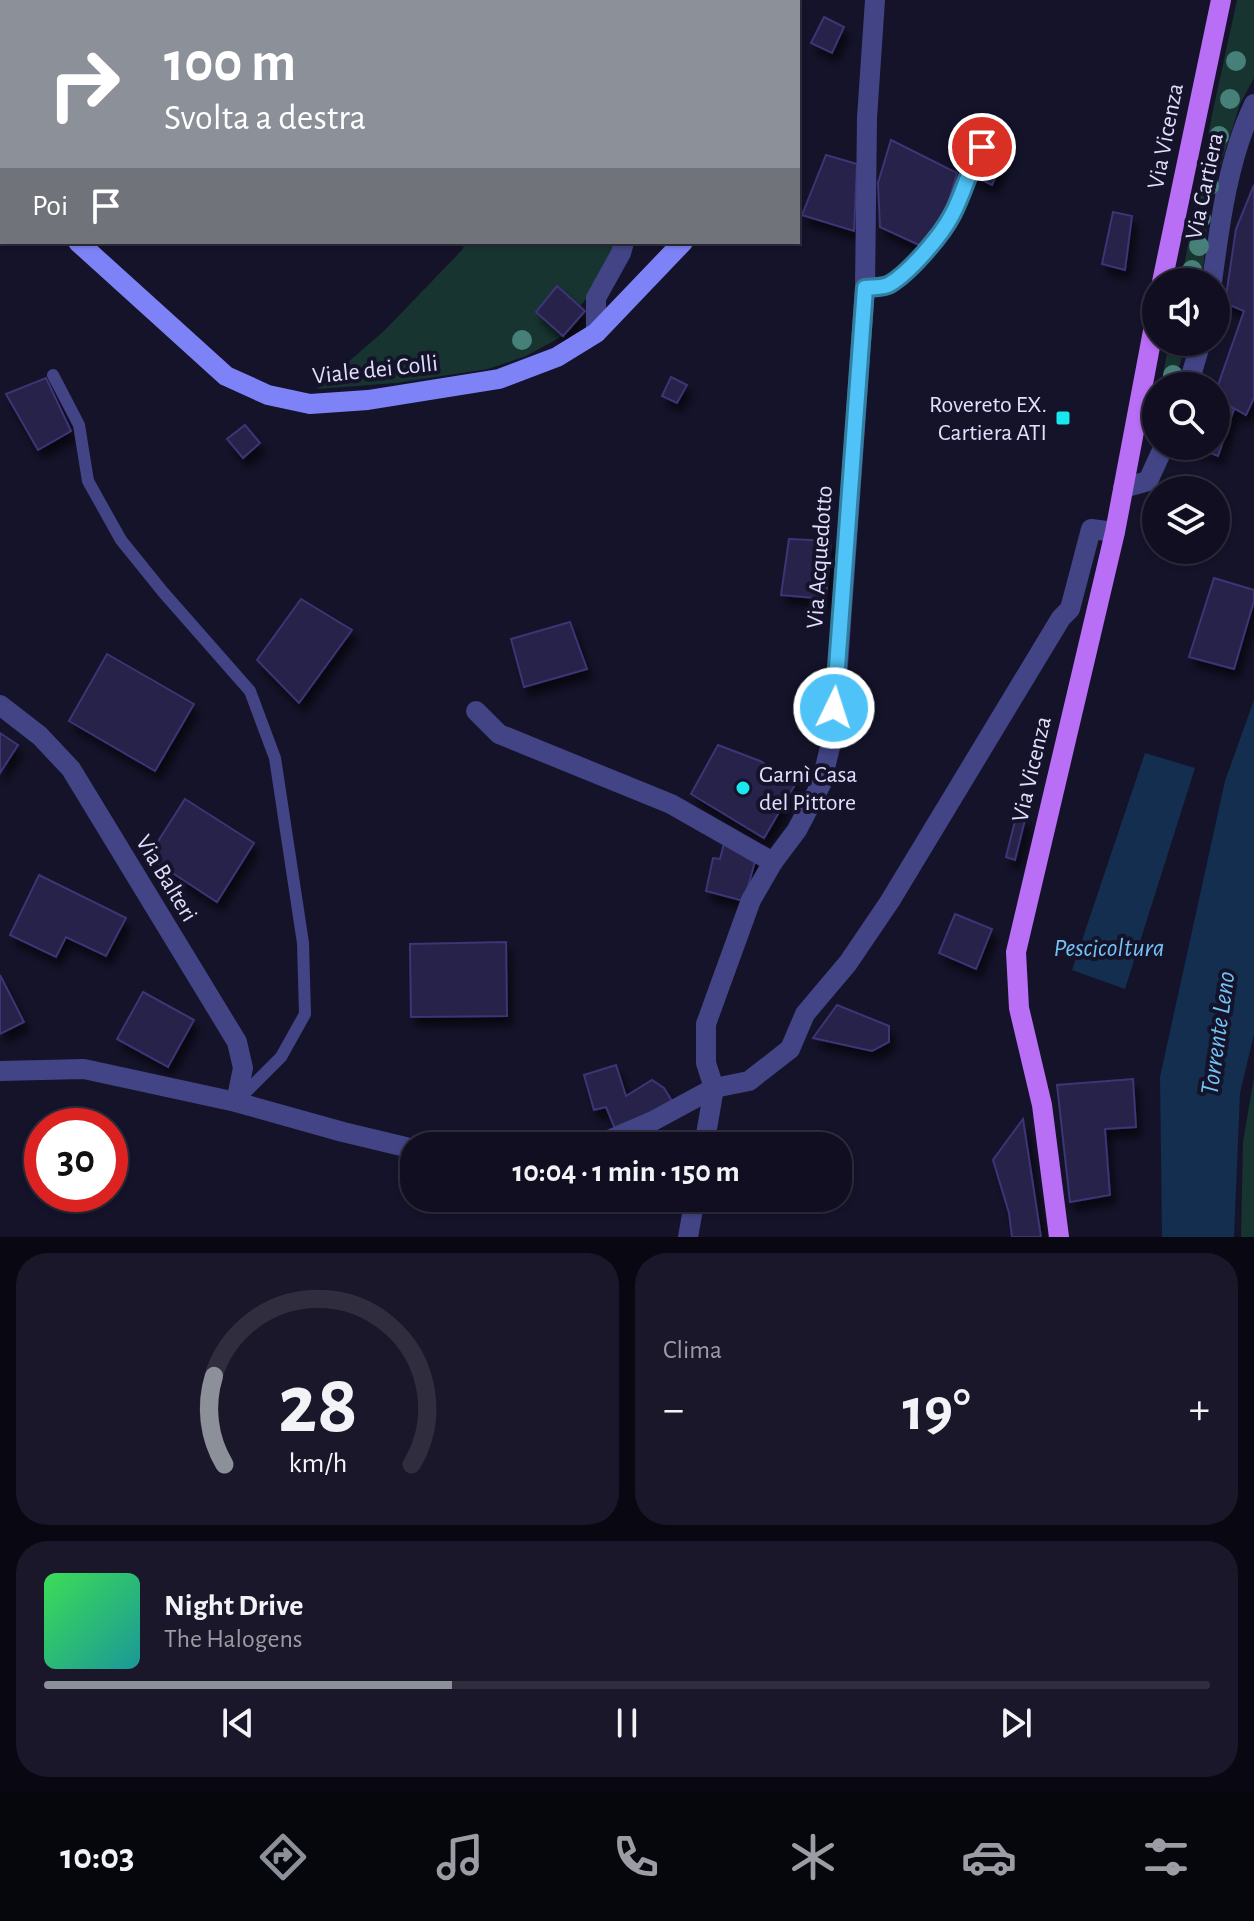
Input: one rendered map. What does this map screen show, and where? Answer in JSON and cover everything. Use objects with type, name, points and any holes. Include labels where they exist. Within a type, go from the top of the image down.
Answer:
[{"type":"main road","name":"Via Vicenza","points":[[1165,268],[1221,0]]},
{"type":"main road","name":"Viale dei Colli","points":[[80,244],[226,376],[268,395],[310,404],[368,400],[499,379],[557,357],[596,333],[681,244]]},
{"type":"main road","name":"Via Vicenza","points":[[1059,1237],[1042,1105],[1019,1008],[1016,952],[1115,532],[1148,356]]},
{"type":"street","name":"Via Acquedotto","points":[[714,1088],[706,1063],[706,1024],[751,900],[773,862],[797,830],[821,784],[833,735],[865,288],[867,118],[875,0]]},
{"type":"street","name":"Via Cartiera","points":[[1214,268],[1231,172],[1244,125],[1254,104]]},
{"type":"street","points":[[596,333],[596,298],[623,244]]},
{"type":"street","points":[[1123,488],[1148,481],[1158,460]]},
{"type":"street","points":[[627,1132],[714,1088],[749,1081],[790,1049],[805,1014],[848,963],[890,901],[961,779],[1061,618],[1070,609],[1091,529],[1115,532]]},
{"type":"street","name":"Via Balteri","points":[[0,705],[40,736],[71,769],[237,1042],[243,1068],[236,1102]]},
{"type":"street","points":[[476,711],[499,734],[671,804],[773,862]]},
{"type":"street","points":[[0,1071],[84,1069],[236,1102],[400,1146]]},
{"type":"street","points":[[706,1132],[714,1088]]},
{"type":"street","points":[[688,1237],[692,1212]]},
{"type":"lane","points":[[865,288],[887,286],[927,248],[952,216],[967,175],[982,147]]},
{"type":"lane","points":[[53,375],[79,425],[88,481],[121,540],[250,691],[275,758],[303,943],[305,1014],[281,1057],[236,1102]]},
{"type":"green space","points":[[1237,0],[1254,0],[1254,78],[1240,104],[1209,202],[1203,268],[1184,268]]},
{"type":"green space","points":[[465,244],[618,244],[580,307],[557,286],[536,312],[563,336],[526,356],[488,369],[396,383],[317,389],[384,331]]},
{"type":"green space","points":[[1166,356],[1182,356],[1178,372],[1164,372]]},
{"type":"green space","points":[[1254,1077],[1254,1237],[1241,1237],[1243,1142]]},
{"type":"water","name":"Torrente Leno","points":[[1254,700],[1254,1034],[1240,1093],[1234,1237],[1162,1237],[1160,1077],[1225,781]]},
{"type":"water","name":"Pescicoltura","points":[[1145,753],[1195,768],[1125,989],[1072,970]]},
{"type":"building","points":[[824,17],[844,27],[832,53],[811,43]]},
{"type":"building","points":[[891,140],[957,173],[945,214],[919,245],[880,227],[878,183]]},
{"type":"building","points":[[826,155],[857,164],[854,231],[802,215]]},
{"type":"building","points":[[981,157],[1000,166],[992,185],[973,176]]},
{"type":"building","points":[[1254,185],[1254,398],[1246,415],[1230,406],[1230,372],[1223,372],[1244,311],[1230,305],[1230,269],[1236,229]]},
{"type":"building","points":[[1113,212],[1132,216],[1125,270],[1102,264]]},
{"type":"building","points":[[557,286],[585,311],[563,336],[536,312]]},
{"type":"building","points":[[671,377],[687,385],[677,403],[662,396]]},
{"type":"building","points":[[46,378],[71,431],[38,450],[6,394]]},
{"type":"building","points":[[245,425],[260,443],[243,458],[227,439]]},
{"type":"building","points":[[789,539],[831,541],[826,599],[781,595]]},
{"type":"building","points":[[1214,578],[1254,590],[1254,601],[1234,669],[1189,657]]},
{"type":"building","points":[[301,599],[352,630],[299,703],[257,660]]},
{"type":"building","points":[[570,622],[587,669],[524,687],[511,639]]},
{"type":"building","points":[[107,654],[194,704],[155,771],[69,721]]},
{"type":"building","points":[[0,733],[18,745],[0,773]]},
{"type":"building","name":"Garnì Casa del Pittore","points":[[718,745],[760,761],[796,783],[764,838],[691,794]]},
{"type":"building","points":[[185,799],[254,843],[217,902],[148,857]]},
{"type":"building","points":[[1016,817],[1025,820],[1015,860],[1006,857]]},
{"type":"building","points":[[728,828],[759,847],[744,901],[706,891],[713,858],[720,859]]},
{"type":"building","points":[[39,875],[126,918],[106,956],[66,937],[56,957],[10,935]]},
{"type":"building","points":[[955,914],[992,929],[976,969],[939,953]]},
{"type":"building","points":[[506,942],[507,1016],[411,1017],[410,944]]},
{"type":"building","points":[[0,975],[24,1022],[0,1034]]},
{"type":"building","points":[[143,992],[194,1020],[168,1067],[117,1039]]},
{"type":"building","points":[[837,1005],[889,1026],[889,1042],[872,1051],[813,1038]]},
{"type":"building","points":[[616,1065],[626,1096],[652,1080],[664,1088],[672,1101],[616,1131],[606,1107],[594,1110],[584,1075]]},
{"type":"building","points":[[1133,1079],[1136,1127],[1105,1129],[1110,1195],[1070,1202],[1057,1085]]},
{"type":"building","points":[[1023,1119],[1041,1237],[1012,1237],[1009,1213],[993,1160]]},
{"type":"place","name":"Rovereto EX. Cartiera ATI","points":[[1063,418]]},
{"type":"place","name":"Garnì Casa del Pittore","points":[[743,788]]},
{"type":"route","points":[[834,708],[865,288],[887,286],[927,248],[952,216],[967,175],[982,147]]}]
